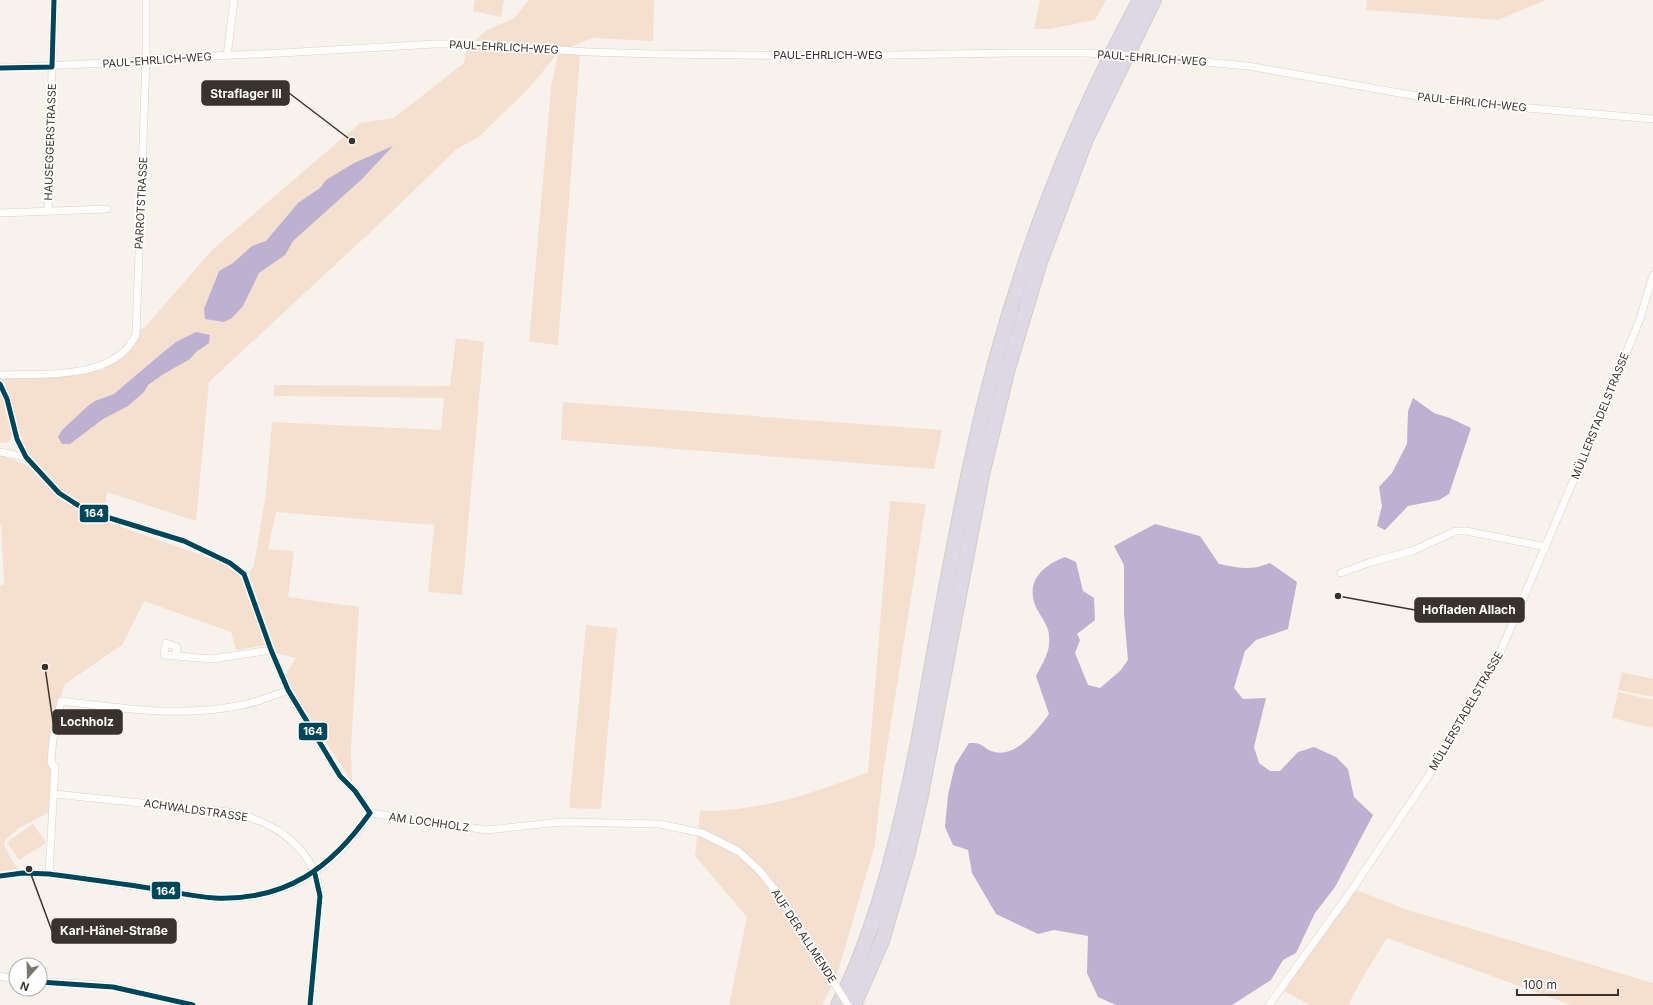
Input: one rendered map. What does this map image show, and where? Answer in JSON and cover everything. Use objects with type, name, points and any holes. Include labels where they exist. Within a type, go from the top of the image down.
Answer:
[{"type":"highway","points":[[838,1005],[866,941],[895,849],[908,794],[969,470],[995,364],[1026,262],[1074,136],[1095,87],[1140,0]]},
{"type":"highway","points":[[854,1005],[882,941],[908,852],[922,788],[982,475],[1007,372],[1040,262],[1086,138],[1154,0]]},
{"type":"street","name":"HAUSEGGERSTRASSE","points":[[48,212],[54,0]]},
{"type":"street","name":"PARROTSTRASSE","points":[[0,375],[92,369],[111,362],[130,345],[137,330],[138,237],[146,59],[146,0]]},
{"type":"street","points":[[227,56],[234,0]]},
{"type":"street","name":"PAUL-EHRLICH-WEG","points":[[0,68],[52,67],[128,62],[146,59],[227,56],[435,44],[472,44],[589,52],[685,54],[832,56],[1087,53],[1248,66],[1405,94],[1460,102],[1653,119]]},
{"type":"street","points":[[0,213],[107,210]]},
{"type":"street","name":"MÜLLERSTADELSTRASSE","points":[[1269,1005],[1351,891],[1430,775],[1482,688],[1502,648],[1546,547],[1640,319],[1653,275]]},
{"type":"street","points":[[0,384],[7,399],[17,439],[26,457],[59,493],[87,512],[177,538],[220,557],[240,569],[248,582],[271,650],[288,690],[340,776],[355,791],[370,813],[338,854],[315,874],[275,891],[239,898],[222,898],[49,874],[23,873],[0,878]]},
{"type":"street","points":[[0,452],[26,457]]},
{"type":"street","points":[[1341,573],[1371,562],[1412,552],[1456,531],[1466,531],[1546,547]]},
{"type":"street","points":[[176,656],[212,659],[271,650]]},
{"type":"street","points":[[49,874],[55,770],[52,762],[53,739],[56,731],[61,701],[147,711],[191,712],[242,705],[288,690]]},
{"type":"street","name":"ACHWALDSTRASSE","points":[[54,794],[249,816],[269,825],[288,837],[304,855],[315,874],[319,886],[320,896],[310,1005]]},
{"type":"street","name":"AM LOCHHOLZ","points":[[370,813],[487,830],[561,822],[659,824],[702,833],[738,851],[758,869]]},
{"type":"street","name":"AUF DER ALLMENDE","points":[[758,869],[781,897],[848,1005]]},
{"type":"street","points":[[48,982],[113,987],[193,1005]]},
{"type":"shaded area","points":[[475,0],[504,0],[501,17],[473,11]]},
{"type":"shaded area","points":[[529,0],[654,0],[653,41],[592,38],[559,52],[580,55],[558,345],[529,342],[551,87],[558,53],[530,87],[480,136],[457,149],[378,225],[209,382],[196,521],[107,492],[102,520],[218,561],[239,573],[267,645],[236,650],[231,632],[144,601],[122,645],[65,684],[55,714],[54,794],[51,811],[18,829],[5,840],[4,845],[17,869],[0,871],[0,586],[4,584],[0,526],[0,454],[26,465],[40,478],[44,474],[28,455],[0,377],[83,373],[102,370],[124,356],[131,348],[139,330],[144,328],[213,249],[360,123],[394,118],[464,63],[467,47],[486,31],[514,18]]},
{"type":"shaded area","points":[[1040,0],[1106,0],[1095,20],[1049,29],[1034,29]]},
{"type":"shaded area","points":[[1367,0],[1546,0],[1498,20],[1366,10]]},
{"type":"shaded area","points":[[393,146],[361,180],[293,241],[285,255],[259,273],[243,306],[232,318],[224,322],[205,319],[204,309],[219,271],[233,263],[252,246],[266,241],[298,203],[320,188],[326,180],[354,163]]},
{"type":"shaded area","points":[[196,332],[210,335],[209,343],[196,352],[190,359],[148,385],[144,392],[128,406],[103,419],[70,444],[62,444],[58,437],[62,430],[89,405],[95,401],[114,394],[176,342]]},
{"type":"shaded area","points":[[456,338],[484,342],[462,595],[428,592],[434,525],[276,512],[268,549],[294,551],[288,597],[359,607],[351,751],[352,782],[295,695],[280,684],[296,658],[275,653],[249,573],[254,565],[266,494],[272,422],[441,430],[444,398],[274,396],[274,385],[450,386]]},
{"type":"shaded area","points":[[0,390],[5,401],[13,432],[9,442],[0,443]]},
{"type":"shaded area","points":[[1413,398],[1434,413],[1450,418],[1471,428],[1449,494],[1439,500],[1408,506],[1385,530],[1377,526],[1382,506],[1379,487],[1392,473],[1407,444],[1408,411]]},
{"type":"shaded area","points":[[563,402],[942,430],[934,469],[561,440]]},
{"type":"shaded area","points":[[890,501],[926,504],[883,773],[875,845],[837,975],[822,1005],[729,1005],[747,917],[695,856],[700,811],[765,805],[807,794],[868,772]]},
{"type":"shaded area","points":[[1155,524],[1200,536],[1219,564],[1238,568],[1251,568],[1270,563],[1297,582],[1288,629],[1256,640],[1245,651],[1234,688],[1243,699],[1266,698],[1254,747],[1259,763],[1270,771],[1280,771],[1298,752],[1314,747],[1336,757],[1348,769],[1354,797],[1373,815],[1335,887],[1315,913],[1296,953],[1283,960],[1271,980],[1232,1005],[1116,1005],[1098,997],[1087,973],[1088,936],[1054,930],[1038,934],[996,914],[972,873],[968,850],[953,845],[945,827],[948,795],[955,765],[969,743],[981,745],[995,752],[1003,753],[1011,751],[1026,741],[1049,714],[1036,676],[1049,647],[1049,632],[1035,605],[1033,596],[1035,581],[1039,575],[1050,564],[1065,557],[1076,562],[1083,591],[1094,598],[1095,620],[1077,634],[1080,640],[1075,653],[1088,685],[1100,688],[1120,671],[1128,660],[1124,614],[1124,565],[1114,546]]},
{"type":"shaded area","points":[[586,625],[617,628],[601,809],[569,808]]},
{"type":"shaded area","points":[[1622,672],[1653,679],[1653,697],[1618,690]]},
{"type":"shaded area","points":[[1618,692],[1653,700],[1653,728],[1612,718]]},
{"type":"shaded area","points":[[33,824],[46,843],[19,860],[7,842]]},
{"type":"shaded area","points":[[1356,890],[1405,909],[1653,983],[1653,1005],[1571,1005],[1387,938],[1348,1005],[1310,1005],[1282,990]]},
{"type":"transit line","name":"164","points":[[0,68],[52,67],[54,0]]},
{"type":"transit line","name":"164","points":[[0,384],[7,399],[17,439],[26,457],[59,493],[87,511],[184,541],[230,563],[244,574],[271,650],[288,690],[340,776],[355,791],[370,813],[355,833],[323,865],[285,887],[264,894],[215,898],[49,874],[23,873],[0,876]]},
{"type":"transit line","name":"164","points":[[310,1005],[320,896],[315,874]]},
{"type":"transit line","name":"164","points":[[48,983],[113,987],[193,1005]]},
{"type":"place","name":"Straflager III","points":[[352,141]]},
{"type":"place","name":"Hofladen Allach","points":[[1338,596]]},
{"type":"place","name":"Lochholz","points":[[45,667]]},
{"type":"place","name":"Karl-Hänel-Straße","points":[[29,869]]}]
